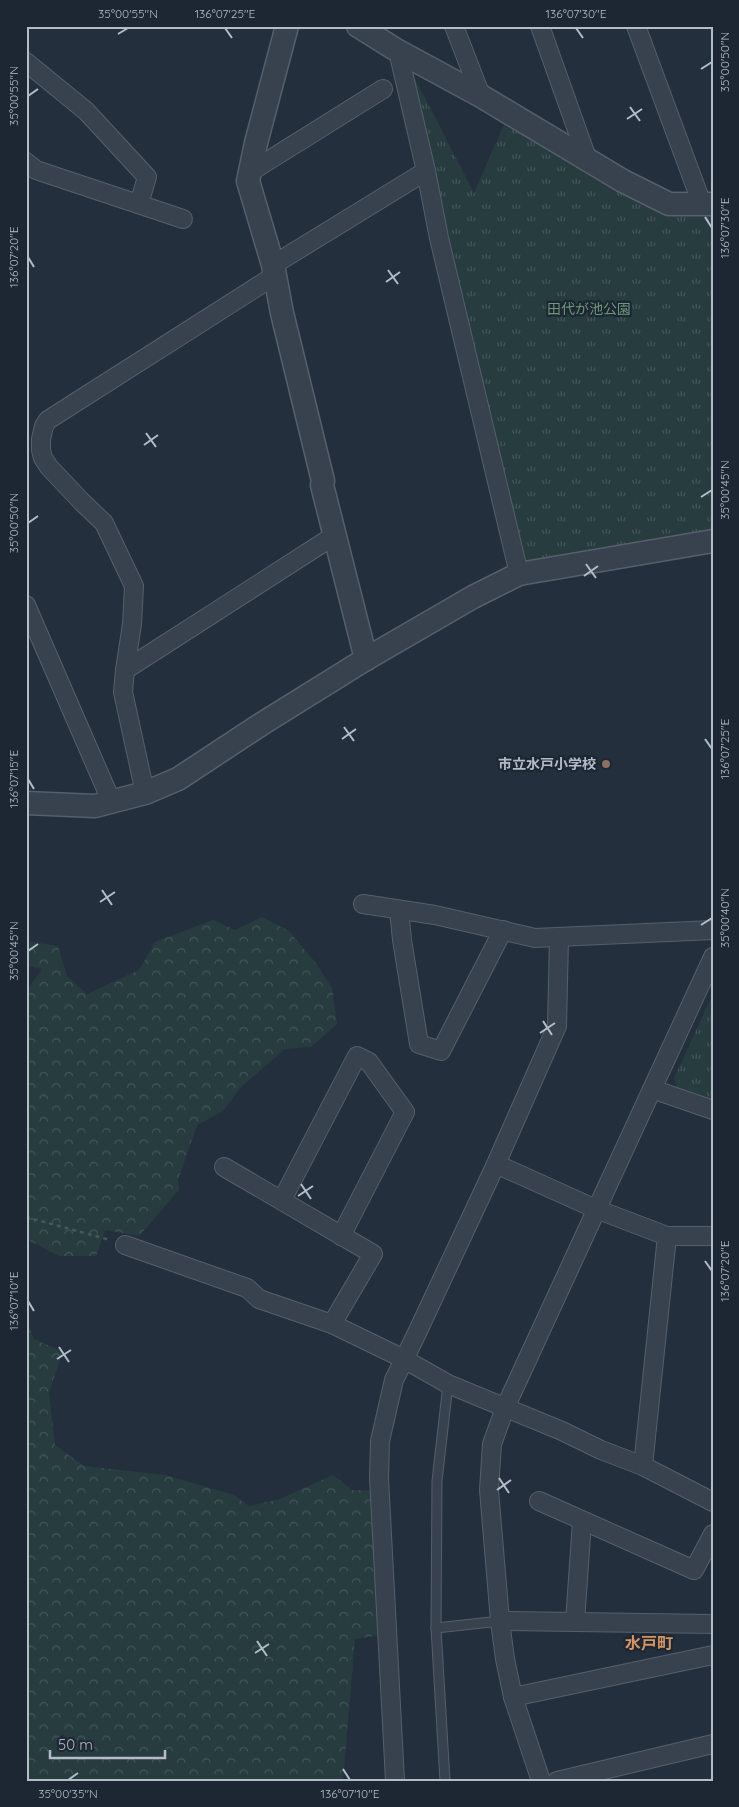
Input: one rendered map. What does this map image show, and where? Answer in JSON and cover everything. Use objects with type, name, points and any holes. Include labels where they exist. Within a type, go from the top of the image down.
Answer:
[{"type":"street","points":[[286,26],[248,181],[273,270],[323,481],[322,485],[366,659]]},
{"type":"street","points":[[358,26],[398,51],[481,96],[623,181],[669,204],[708,204],[636,26]]},
{"type":"street","points":[[454,26],[481,96]]},
{"type":"street","points":[[540,26],[587,158]]},
{"type":"street","points":[[398,51],[426,171],[438,238],[519,574]]},
{"type":"street","points":[[26,62],[86,111],[147,177],[139,204]]},
{"type":"street","points":[[250,172],[383,90]]},
{"type":"street","points":[[26,162],[36,170],[183,219]]},
{"type":"street","points":[[145,793],[123,692],[132,624],[134,586],[104,523],[49,467],[43,458],[41,450],[44,426],[48,420],[426,171]]},
{"type":"street","points":[[125,670],[335,535]]},
{"type":"street","points":[[26,803],[95,806],[145,793],[178,779],[260,724],[366,659],[473,596],[519,574],[713,541]]},
{"type":"street","points":[[26,606],[112,803]]},
{"type":"street","points":[[363,904],[435,915],[535,938],[713,930]]},
{"type":"street","points":[[399,910],[419,1044],[440,1051],[503,930]]},
{"type":"street","points":[[395,1781],[379,1478],[380,1441],[386,1408],[394,1380],[496,1164],[557,1026],[559,938]]},
{"type":"street","points":[[541,1781],[513,1697],[505,1659],[488,1490],[492,1444],[505,1408],[713,956]]},
{"type":"street","points":[[282,1200],[357,1056],[369,1062],[406,1112],[341,1236]]},
{"type":"street","points":[[652,1088],[713,1110]]},
{"type":"street","points":[[496,1164],[596,1209],[667,1236],[713,1236]]},
{"type":"street","points":[[224,1167],[373,1254],[332,1324]]},
{"type":"street","points":[[643,1466],[667,1236]]},
{"type":"street","points":[[125,1245],[248,1288],[259,1299],[332,1324],[404,1359],[448,1384],[562,1431],[601,1450],[643,1466],[713,1502]]},
{"type":"street","points":[[539,1501],[694,1570],[713,1534]]},
{"type":"street","points":[[575,1622],[582,1521]]},
{"type":"street","points":[[500,1621],[713,1624]]},
{"type":"street","points":[[513,1697],[713,1655]]},
{"type":"street","points":[[557,1781],[713,1744]]},
{"type":"lane","points":[[446,1781],[436,1628],[437,1481],[448,1384]]},
{"type":"lane","points":[[436,1628],[500,1621]]},
{"type":"path","points":[[26,1217],[125,1245]]},
{"type":"green space","name":"田代が池公園","points":[[407,63],[474,193],[506,120],[615,183],[713,209],[713,536],[522,570]]},
{"type":"green space","points":[[262,917],[289,931],[315,962],[332,988],[337,1024],[311,1047],[285,1049],[241,1087],[223,1111],[197,1125],[178,1180],[179,1190],[139,1236],[105,1230],[96,1256],[59,1256],[26,1239],[26,991],[42,969],[26,965],[26,941],[58,946],[67,976],[87,994],[139,970],[155,942],[213,920],[235,930]]},
{"type":"green space","points":[[713,994],[713,1105],[678,1091],[674,1078]]},
{"type":"green space","points":[[26,1320],[34,1339],[63,1352],[49,1392],[55,1445],[84,1466],[165,1475],[234,1495],[249,1506],[280,1499],[333,1475],[352,1490],[384,1491],[387,1634],[355,1639],[343,1781],[26,1781]]},
{"type":"place","name":"市立水戸小学校","points":[[606,764]]},
{"type":"district","name":"水戸町","points":[[649,1643]]}]
